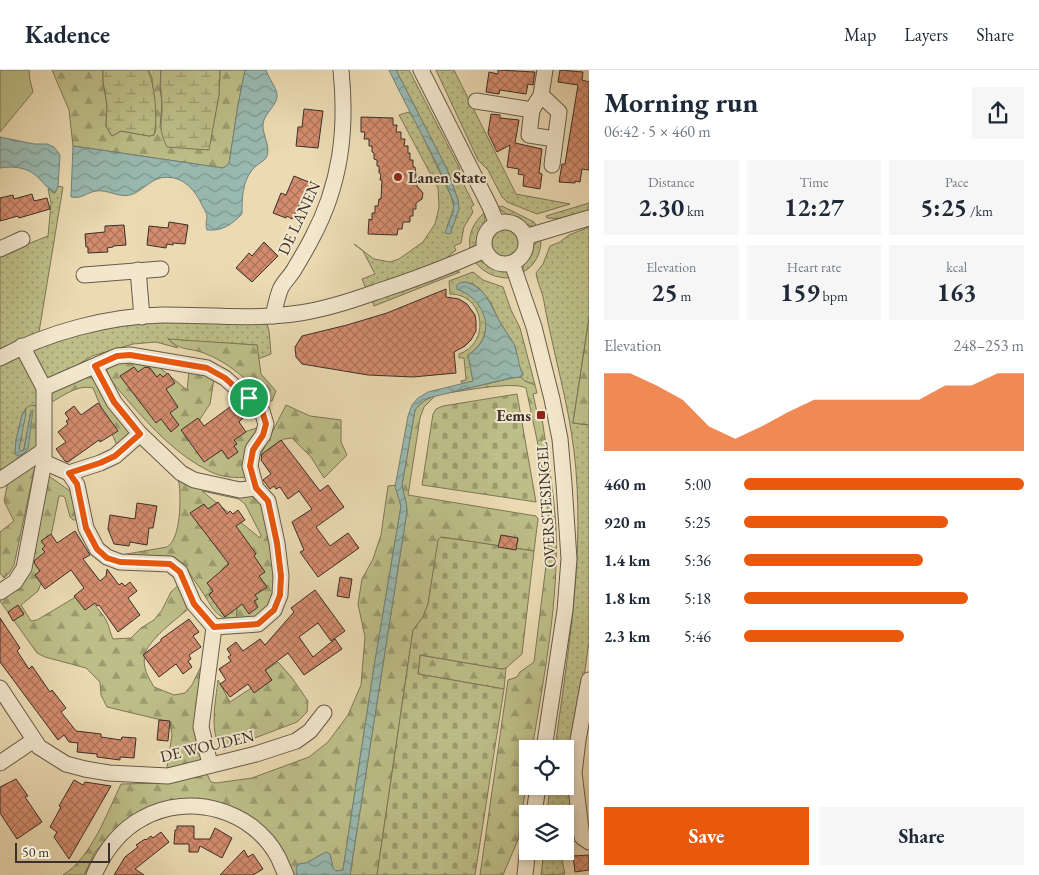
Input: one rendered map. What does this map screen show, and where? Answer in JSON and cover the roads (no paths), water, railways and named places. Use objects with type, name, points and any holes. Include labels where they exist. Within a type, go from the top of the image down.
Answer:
[{"type":"street","name":"DE LANEN","points":[[273,316],[280,290],[295,268],[322,218],[332,194],[338,170],[344,124],[341,70]]},
{"type":"street","points":[[420,70],[497,224]]},
{"type":"street","points":[[545,70],[541,95],[532,110],[529,135],[555,139]]},
{"type":"street","points":[[541,95],[559,112],[552,165]]},
{"type":"street","points":[[476,101],[532,110]]},
{"type":"street","points":[[525,237],[589,218]]},
{"type":"street","points":[[508,222],[514,224],[522,231],[525,237],[526,242],[523,253],[520,258],[512,263],[498,263],[488,256],[484,242],[490,228],[497,224],[508,222]]},
{"type":"street","points":[[0,249],[22,239]]},
{"type":"street","points":[[0,358],[22,346],[72,329],[116,320],[162,315],[273,316],[300,313],[338,305],[398,285],[486,250]]},
{"type":"street","name":"OVERSTESINGEL","points":[[512,263],[534,327],[552,398],[560,439],[566,503],[569,559],[565,610],[545,740]]},
{"type":"street","points":[[84,275],[161,269]]},
{"type":"street","points":[[138,270],[142,317]]},
{"type":"street","points":[[0,592],[15,582],[24,568],[44,457],[44,388],[22,346]]},
{"type":"street","points":[[44,388],[117,356],[130,355],[207,368],[225,378],[262,411],[266,424],[263,435],[253,450],[250,466],[256,488],[268,501],[277,543],[281,576],[280,595],[274,610],[258,624],[214,627]]},
{"type":"street","points":[[95,366],[114,402],[140,434],[181,473],[194,480],[240,490],[256,488]]},
{"type":"street","points":[[69,473],[115,456],[140,434]]},
{"type":"street","points":[[44,457],[69,473],[77,484],[86,528],[97,549],[107,558],[120,562],[170,564],[180,572],[194,604],[214,627],[201,727],[210,764]]},
{"type":"street","points":[[0,480],[44,457]]},
{"type":"street","points":[[589,680],[584,741],[574,773],[582,837],[589,842]]},
{"type":"street","name":"DE WOUDEN","points":[[0,688],[39,747],[66,764],[85,770],[109,774],[168,776],[256,754],[296,741],[310,731],[324,712]]},
{"type":"street","points":[[0,763],[34,740]]},
{"type":"street","points":[[94,875],[104,854],[116,839],[143,818],[179,806],[199,806],[222,810],[242,820],[260,834],[278,857],[286,875]]},
{"type":"street","points":[[518,875],[522,860]]},
{"type":"street","points":[[525,875],[526,860]]},
{"type":"water","points":[[245,70],[266,70],[276,89],[277,98],[263,124],[268,154],[263,161],[253,168],[246,180],[243,191],[242,214],[230,224],[222,228],[207,230],[207,215],[199,199],[191,188],[174,178],[156,179],[138,191],[126,196],[100,191],[81,197],[71,197],[73,146],[223,168],[229,164]]},
{"type":"water","points":[[389,70],[396,70],[447,169],[458,200],[459,209],[450,234],[445,233],[453,212],[454,203]]},
{"type":"water","points":[[0,137],[34,144],[47,144],[54,147],[60,155],[58,186],[55,193],[34,174],[22,168],[0,168]]},
{"type":"water","points":[[466,282],[479,289],[488,299],[514,344],[523,375],[428,398],[415,410],[402,485],[407,511],[350,875],[297,875],[296,868],[298,864],[306,863],[326,852],[330,854],[333,868],[336,871],[343,870],[401,506],[395,487],[408,416],[412,405],[418,398],[428,392],[473,381],[468,355],[483,339],[486,329],[482,310],[476,301],[457,289],[459,283]]},
{"type":"water","points":[[33,410],[28,449],[18,456],[15,454],[16,440],[22,415],[24,412],[26,413],[19,449],[21,451],[24,450],[31,411]]},
{"type":"place","name":"Lanen State","points":[[398,177]]},
{"type":"place","name":"Eems","points":[[541,415]]}]
